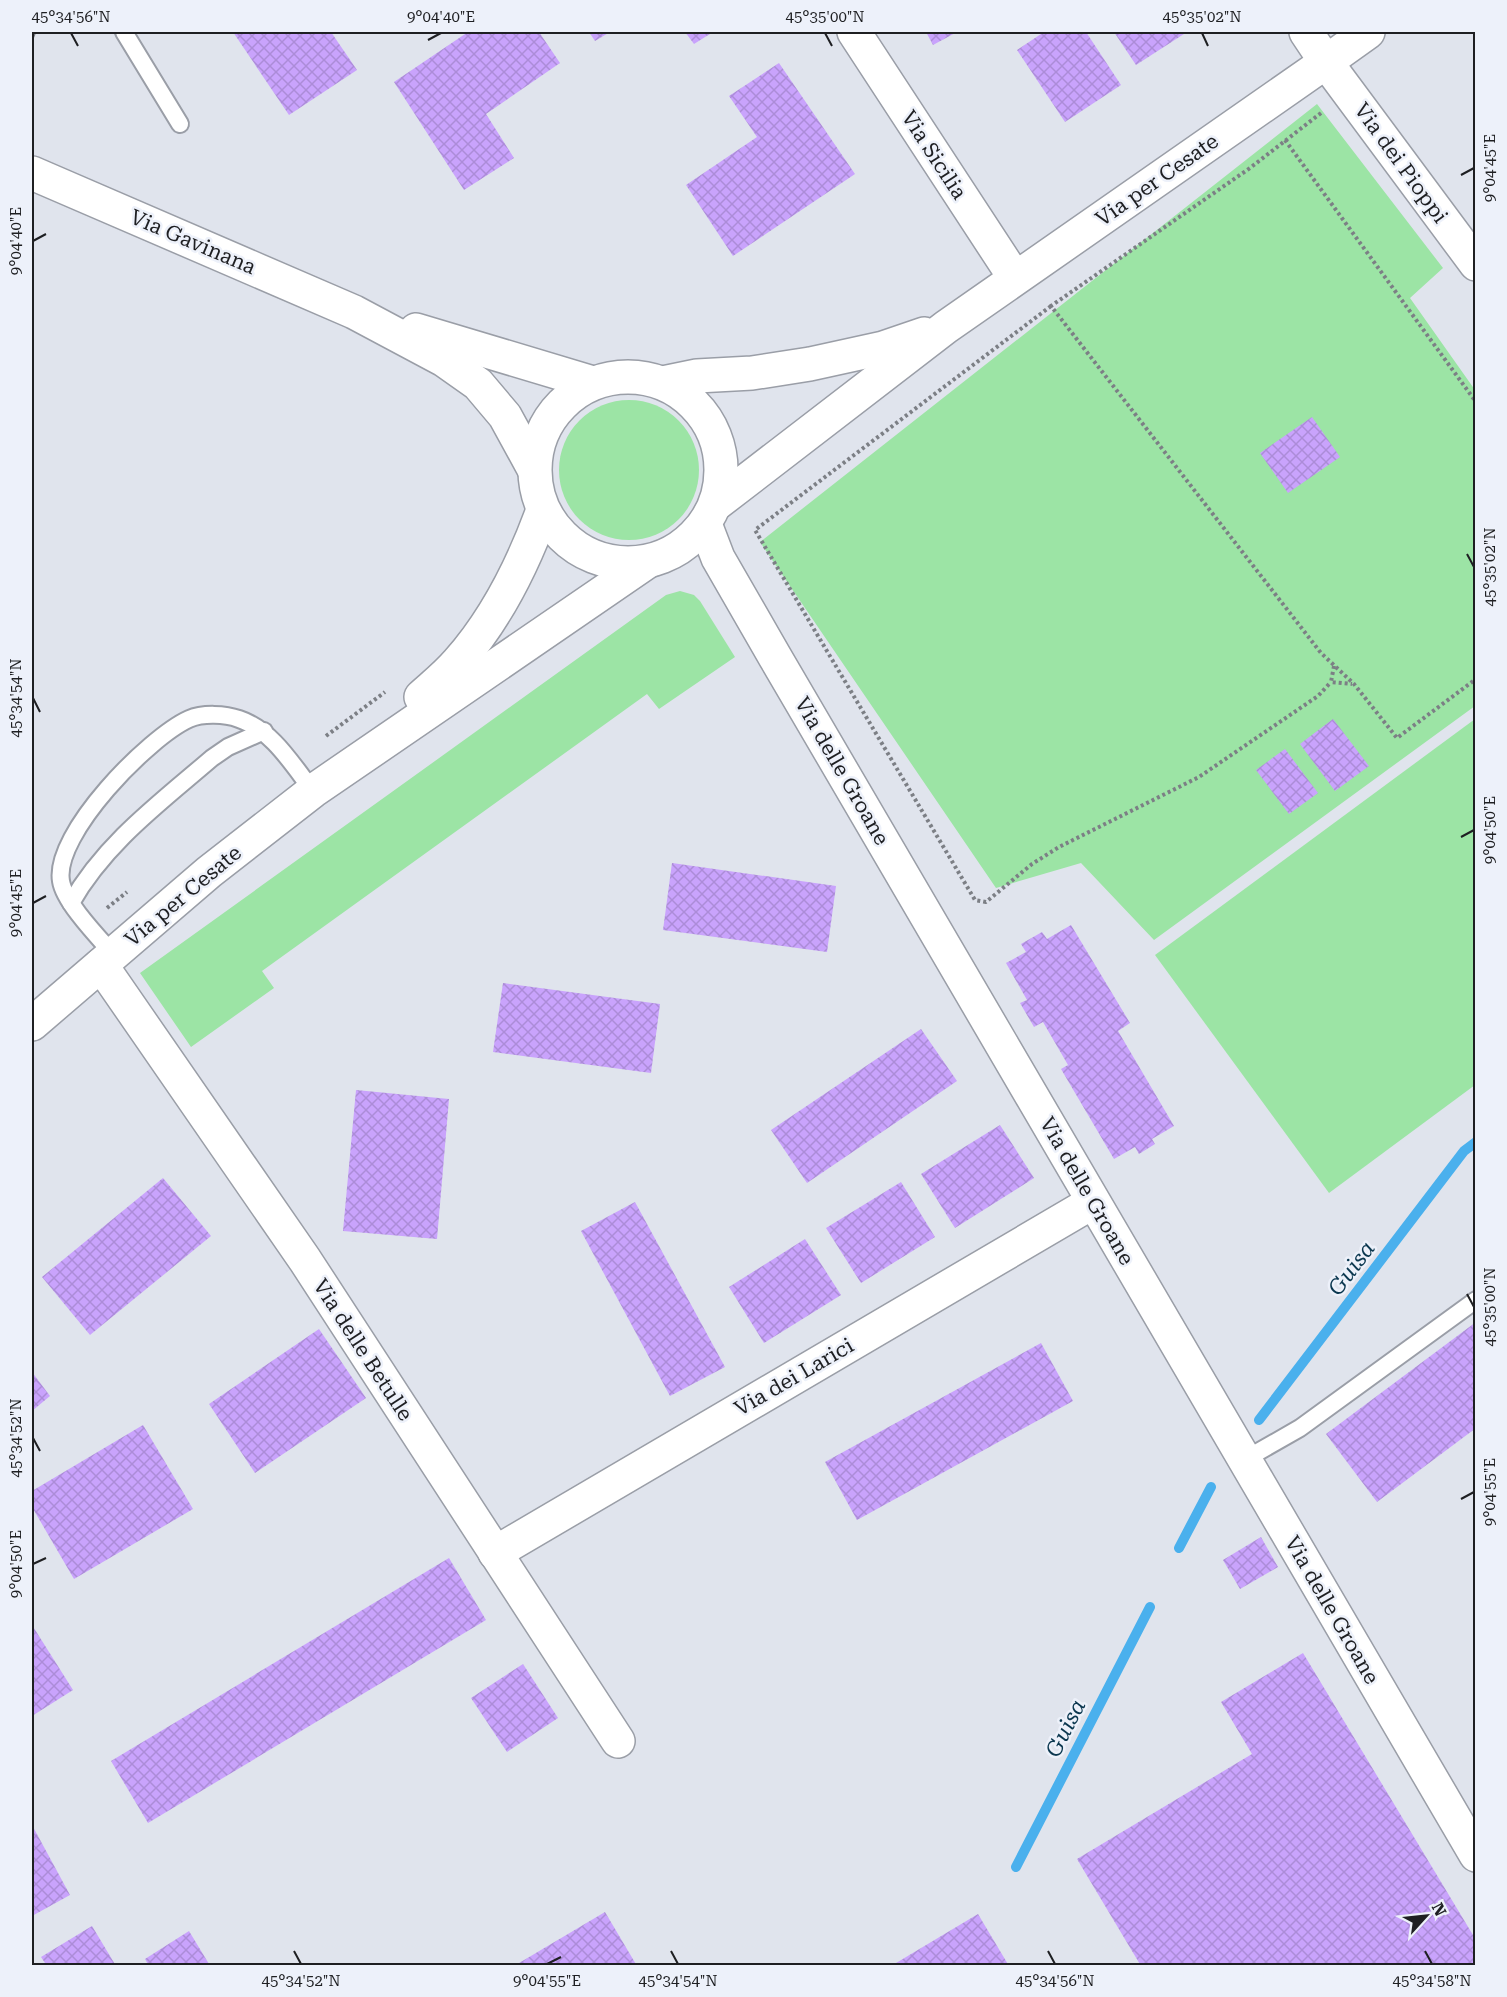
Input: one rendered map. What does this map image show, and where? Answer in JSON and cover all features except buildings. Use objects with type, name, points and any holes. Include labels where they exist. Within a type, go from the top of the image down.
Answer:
[{"type":"street","name":"Via Sicilia","points":[[854,32],[1015,278]]},
{"type":"street","name":"Via dei Pioppi","points":[[1306,32],[1476,264]]},
{"type":"street","name":"Via per Cesate","points":[[710,514],[946,327],[1368,32]]},
{"type":"street","name":"Via Gavinana","points":[[32,173],[354,312],[444,360],[478,384],[505,416],[534,469]]},
{"type":"street","name":"Via Gavinana","points":[[354,312],[593,383]]},
{"type":"street","name":"Via per Cesate","points":[[663,383],[697,376],[752,373],[810,364],[883,348],[946,327]]},
{"type":"street","points":[[616,376],[640,377],[663,383],[688,398],[707,420],[718,446],[722,475],[710,514],[689,542],[669,554],[647,562],[616,564],[586,554],[561,536],[543,510],[536,490],[534,469],[538,442],[550,417],[569,396],[593,383],[616,376]]},
{"type":"street","name":"Via per Cesate","points":[[325,782],[464,655],[488,624],[507,593],[530,545],[543,510]]},
{"type":"street","name":"Via delle Groane","points":[[710,514],[718,558],[1476,1855]]},
{"type":"street","name":"Via per Cesate","points":[[32,1024],[209,872],[325,782],[647,562]]},
{"type":"street","name":"Via delle Betulle","points":[[107,960],[618,1741]]},
{"type":"street","name":"Via dei Larici","points":[[495,1553],[1093,1202]]},
{"type":"lane","points":[[124,32],[180,124]]},
{"type":"lane","points":[[107,960],[87,924],[71,903],[61,881],[64,852],[84,817],[131,764],[171,730],[191,718],[213,715],[238,719],[264,731],[290,762],[325,782]]},
{"type":"lane","points":[[71,903],[81,884],[124,835],[212,758],[228,747],[264,731]]},
{"type":"lane","points":[[1245,1460],[1300,1428],[1476,1300]]},
{"type":"path","points":[[1334,665],[1331,682],[1318,696],[1199,777],[1059,847],[1032,864],[986,902],[975,900],[755,530],[1051,306],[1160,232],[1348,92]]},
{"type":"path","points":[[1285,140],[1476,402]]},
{"type":"path","points":[[1051,306],[1322,653],[1354,684],[1397,738],[1476,679]]},
{"type":"path","points":[[1331,682],[1354,684]]},
{"type":"path","points":[[290,762],[387,692]]},
{"type":"path","points":[[87,924],[133,887]]},
{"type":"green space","points":[[1317,104],[1443,268],[1410,298],[1475,390],[1475,706],[1154,940],[1081,863],[996,888],[760,542]]},
{"type":"green space","points":[[629,400],[656,405],[678,421],[694,443],[699,470],[694,497],[678,519],[656,535],[629,540],[602,535],[580,519],[564,497],[559,470],[564,443],[580,421],[602,405]]},
{"type":"green space","points":[[680,591],[694,595],[700,601],[735,657],[659,709],[647,694],[262,971],[274,988],[191,1047],[140,973],[666,595]]},
{"type":"green space","points":[[1475,719],[1475,1085],[1329,1193],[1155,955]]},
{"type":"waterway","name":"Guisa","points":[[1259,1420],[1464,1151],[1476,1142]]},
{"type":"waterway","name":"Guisa","points":[[1179,1548],[1211,1487]]},
{"type":"waterway","name":"Guisa","points":[[1016,1867],[1150,1607]]},
{"type":"railway","points":[[32,37],[34,32]]}]
